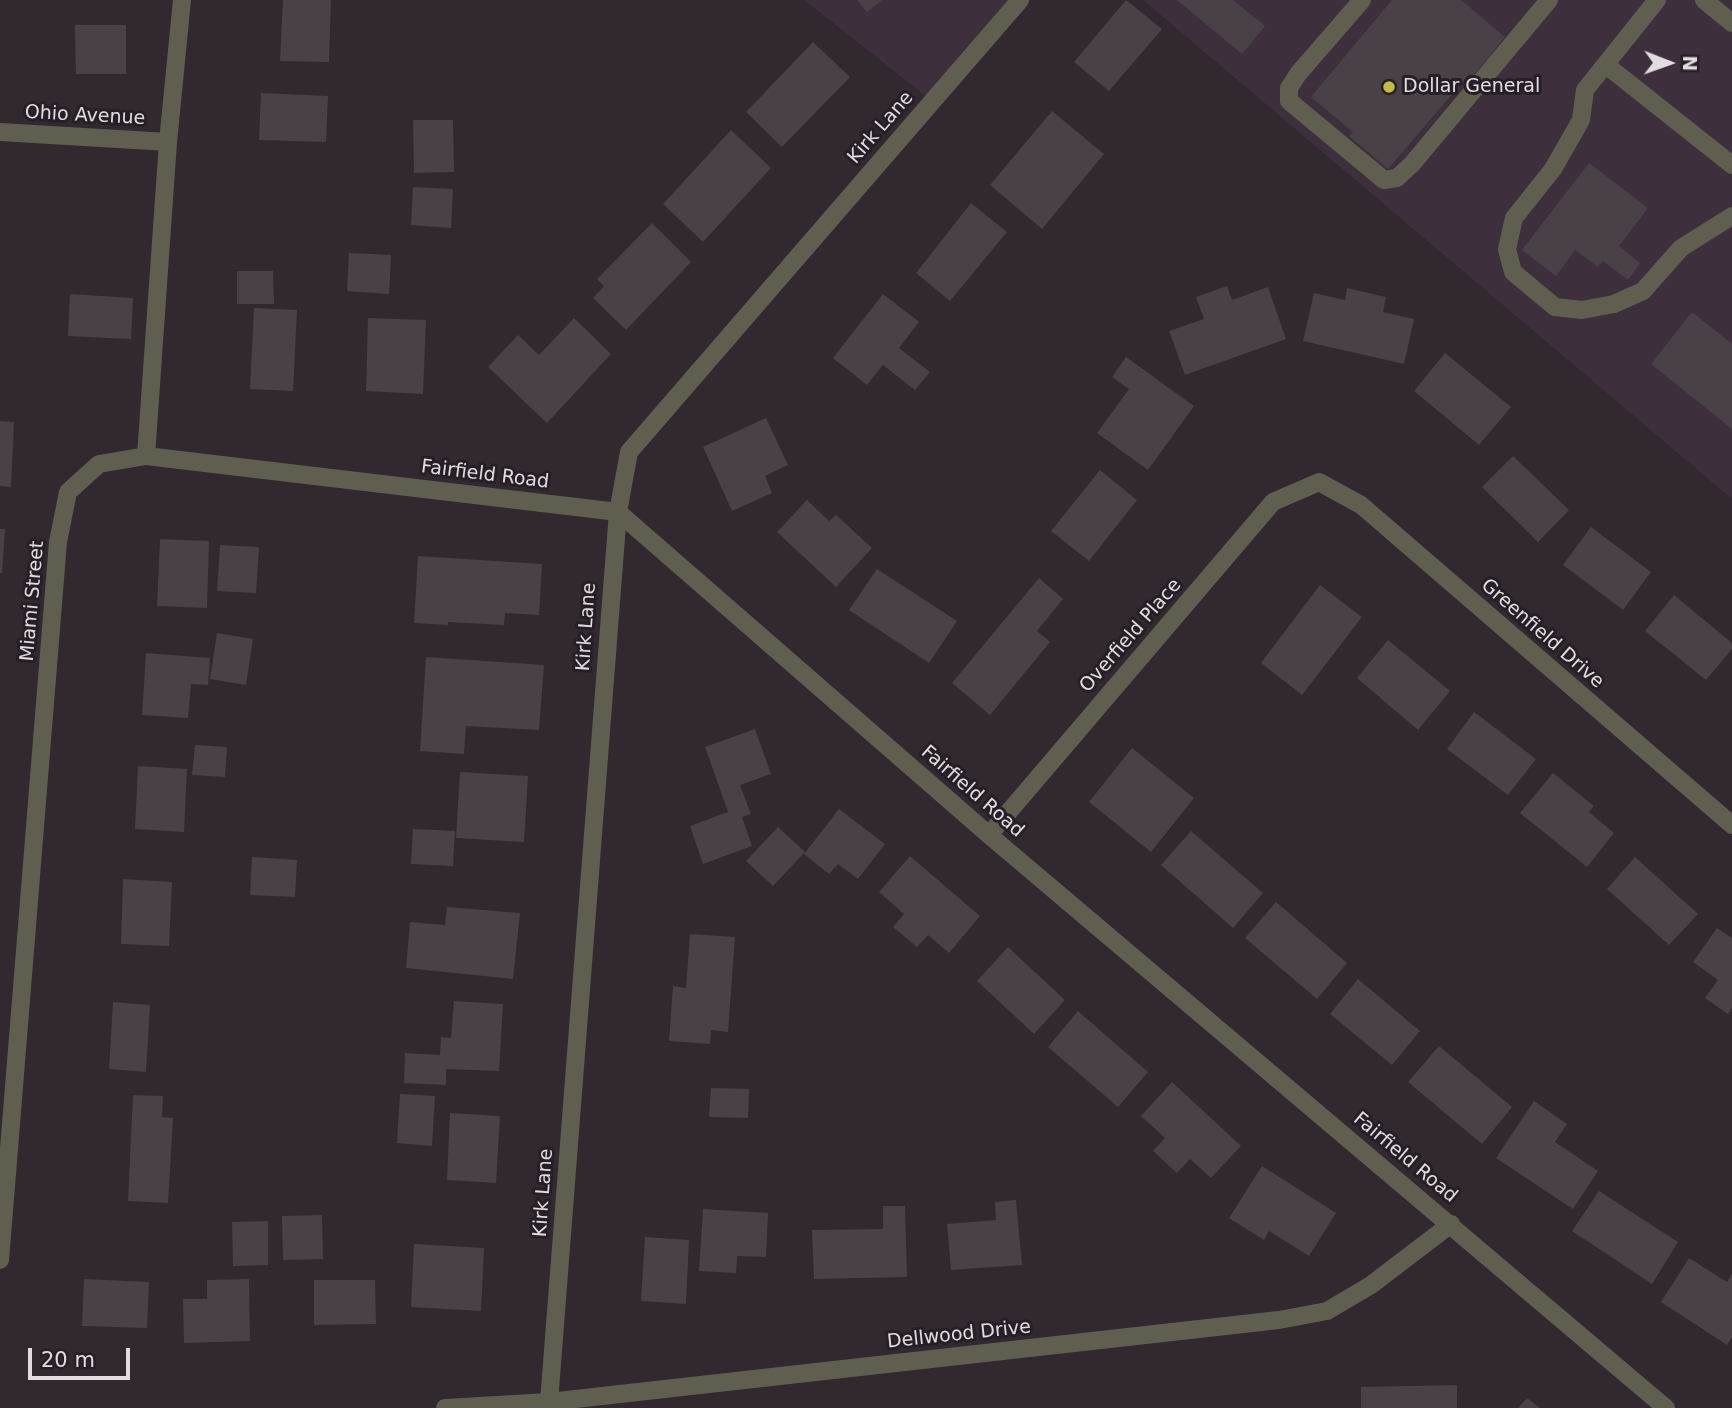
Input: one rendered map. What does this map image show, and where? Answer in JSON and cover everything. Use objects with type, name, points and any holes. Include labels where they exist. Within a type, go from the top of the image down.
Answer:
[{"type":"street","points":[[146,456],[168,142],[182,0]]},
{"type":"street","name":"Kirk Lane","points":[[549,1402],[618,512],[629,452],[1020,0]]},
{"type":"street","points":[[1362,0],[1298,74],[1289,88],[1289,101],[1384,180],[1397,178],[1412,164],[1548,0]]},
{"type":"street","points":[[1657,0],[1585,90],[1581,120],[1553,169],[1514,218],[1507,249],[1513,272],[1555,307],[1581,310],[1614,304],[1643,291],[1681,248],[1732,216]]},
{"type":"street","points":[[1704,0],[1732,23]]},
{"type":"street","points":[[1606,65],[1732,165]]},
{"type":"street","name":"Ohio Avenue","points":[[0,132],[168,142]]},
{"type":"street","name":"Fairfield Road","points":[[146,456],[618,512],[989,835],[1666,1408]]},
{"type":"street","name":"Miami Street","points":[[0,1259],[58,542],[68,492],[99,464],[146,456]]},
{"type":"street","name":"Greenfield Drive","points":[[1319,482],[1361,505],[1732,825]]},
{"type":"street","name":"Overfield Place","points":[[989,835],[1273,502],[1319,482]]},
{"type":"street","name":"Dellwood Drive","points":[[444,1408],[549,1402],[1279,1320],[1326,1311],[1371,1285],[1451,1224]]},
{"type":"shaded area","points":[[804,0],[1020,0],[932,101]]},
{"type":"shaded area","points":[[1143,0],[1732,0],[1732,499]]},
{"type":"building","points":[[283,0],[331,0],[329,62],[280,61]]},
{"type":"building","points":[[857,0],[882,0],[867,12]]},
{"type":"building","points":[[1126,0],[1162,29],[1109,91],[1074,62]]},
{"type":"building","points":[[1177,0],[1233,0],[1265,26],[1242,54]]},
{"type":"building","name":"Dollar General","points":[[1392,0],[1461,0],[1505,37],[1473,76],[1469,74],[1388,169],[1349,136],[1353,132],[1311,97]]},
{"type":"building","points":[[75,25],[126,25],[126,74],[76,74]]},
{"type":"building","points":[[813,42],[850,77],[782,147],[746,112]]},
{"type":"building","points":[[261,93],[328,96],[326,142],[259,140]]},
{"type":"building","points":[[1052,111],[1104,154],[1042,229],[990,185]]},
{"type":"building","points":[[413,120],[453,120],[454,172],[414,173]]},
{"type":"building","points":[[731,130],[771,168],[703,242],[663,204]]},
{"type":"building","points":[[1589,163],[1648,208],[1619,246],[1640,263],[1628,280],[1603,261],[1598,267],[1575,250],[1556,276],[1522,250]]},
{"type":"building","points":[[413,187],[453,189],[451,228],[411,225]]},
{"type":"building","points":[[971,203],[1007,232],[950,301],[916,273]]},
{"type":"building","points":[[652,223],[691,262],[626,330],[593,298],[604,286],[597,279]]},
{"type":"building","points":[[349,253],[391,255],[389,294],[347,291]]},
{"type":"building","points":[[237,271],[273,271],[274,304],[237,304]]},
{"type":"building","points":[[1227,286],[1232,300],[1268,287],[1286,339],[1185,375],[1169,331],[1204,319],[1196,297]]},
{"type":"building","points":[[1347,288],[1386,297],[1383,312],[1414,319],[1404,364],[1303,341],[1314,293],[1345,300]]},
{"type":"building","points":[[70,294],[133,298],[131,339],[68,336]]},
{"type":"building","points":[[883,294],[919,322],[899,348],[930,372],[915,390],[883,365],[867,385],[833,358]]},
{"type":"building","points":[[254,308],[297,310],[293,391],[250,389]]},
{"type":"building","points":[[1692,312],[1732,344],[1732,429],[1651,364]]},
{"type":"building","points":[[368,318],[426,320],[423,394],[366,391]]},
{"type":"building","points":[[574,318],[611,354],[547,423],[488,367],[518,335],[539,355]]},
{"type":"building","points":[[1445,353],[1511,407],[1479,445],[1414,391]]},
{"type":"building","points":[[1126,357],[1194,406],[1148,470],[1097,433],[1129,389],[1112,377]]},
{"type":"building","points":[[766,418],[788,465],[765,476],[772,493],[732,511],[703,447]]},
{"type":"building","points":[[0,421],[14,422],[11,487],[0,486]]},
{"type":"building","points":[[1513,456],[1569,510],[1538,542],[1482,487]]},
{"type":"building","points":[[1100,470],[1137,500],[1089,561],[1051,531]]},
{"type":"building","points":[[807,500],[829,521],[836,515],[872,548],[836,587],[777,532]]},
{"type":"building","points":[[1591,527],[1651,572],[1623,610],[1563,565]]},
{"type":"building","points":[[0,529],[5,529],[2,573],[0,573]]},
{"type":"building","points":[[160,539],[209,541],[207,608],[157,606]]},
{"type":"building","points":[[220,545],[259,547],[256,593],[217,591]]},
{"type":"building","points":[[418,556],[542,564],[539,615],[505,613],[504,625],[414,623]]},
{"type":"building","points":[[877,569],[957,621],[929,663],[849,610]]},
{"type":"building","points":[[1039,578],[1063,599],[1037,631],[1050,642],[990,715],[952,683]]},
{"type":"building","points":[[1320,585],[1362,617],[1302,695],[1261,663]]},
{"type":"building","points":[[1674,595],[1732,643],[1732,649],[1706,680],[1645,631]]},
{"type":"building","points":[[217,633],[253,639],[246,685],[210,679]]},
{"type":"building","points":[[1388,640],[1450,691],[1418,730],[1357,678]]},
{"type":"building","points":[[146,653],[210,658],[208,685],[191,684],[188,718],[142,715]]},
{"type":"building","points":[[426,657],[544,665],[539,730],[466,726],[464,754],[420,751]]},
{"type":"building","points":[[1474,712],[1536,759],[1508,795],[1447,749]]},
{"type":"building","points":[[755,729],[771,774],[740,785],[751,814],[742,817],[752,846],[703,864],[690,826],[728,812],[705,747]]},
{"type":"building","points":[[195,745],[227,747],[225,777],[192,775]]},
{"type":"building","points":[[1132,748],[1194,798],[1151,852],[1089,802]]},
{"type":"building","points":[[138,766],[187,769],[184,832],[135,829]]},
{"type":"building","points":[[460,772],[528,776],[524,842],[456,838]]},
{"type":"building","points":[[1553,773],[1594,806],[1589,812],[1614,833],[1587,867],[1520,813]]},
{"type":"building","points":[[839,809],[885,844],[858,879],[838,864],[829,874],[804,854]]},
{"type":"building","points":[[778,827],[805,852],[773,886],[746,861]]},
{"type":"building","points":[[413,829],[455,831],[453,866],[411,864]]},
{"type":"building","points":[[1191,831],[1263,893],[1233,928],[1161,865]]},
{"type":"building","points":[[910,856],[980,916],[949,953],[928,935],[917,947],[893,927],[904,914],[879,892]]},
{"type":"building","points":[[252,857],[297,860],[295,897],[250,895]]},
{"type":"building","points":[[1635,857],[1698,914],[1669,945],[1607,889]]},
{"type":"building","points":[[123,879],[172,882],[169,946],[121,944]]},
{"type":"building","points":[[1276,902],[1347,963],[1317,999],[1245,938]]},
{"type":"building","points":[[447,907],[520,913],[513,979],[406,968],[410,922],[445,925]]},
{"type":"building","points":[[1717,928],[1732,938],[1732,1008],[1728,1014],[1705,998],[1718,980],[1693,962]]},
{"type":"building","points":[[690,934],[735,937],[728,1032],[711,1030],[710,1044],[669,1041],[673,986],[686,988]]},
{"type":"building","points":[[1008,947],[1065,1000],[1034,1034],[977,981]]},
{"type":"building","points":[[1358,979],[1420,1031],[1392,1065],[1330,1014]]},
{"type":"building","points":[[454,1001],[503,1004],[499,1071],[446,1069],[446,1085],[404,1083],[405,1053],[440,1055],[441,1037],[451,1038]]},
{"type":"building","points":[[113,1002],[150,1005],[146,1072],[109,1069]]},
{"type":"building","points":[[1078,1011],[1148,1072],[1118,1107],[1048,1047]]},
{"type":"building","points":[[1439,1046],[1512,1107],[1482,1144],[1408,1082]]},
{"type":"building","points":[[1172,1082],[1241,1146],[1211,1178],[1190,1159],[1177,1173],[1153,1151],[1165,1138],[1141,1116]]},
{"type":"building","points":[[711,1088],[749,1089],[748,1118],[709,1117]]},
{"type":"building","points":[[400,1094],[435,1096],[432,1146],[397,1143]]},
{"type":"building","points":[[133,1095],[163,1096],[162,1117],[173,1118],[168,1203],[128,1201]]},
{"type":"building","points":[[1534,1101],[1567,1124],[1555,1142],[1598,1171],[1573,1209],[1496,1158]]},
{"type":"building","points":[[450,1113],[500,1116],[496,1183],[447,1180]]},
{"type":"building","points":[[1262,1166],[1336,1213],[1309,1256],[1269,1231],[1264,1240],[1229,1218]]},
{"type":"building","points":[[1599,1191],[1678,1242],[1652,1284],[1572,1231]]},
{"type":"building","points":[[1016,1200],[1022,1265],[951,1270],[947,1224],[996,1220],[995,1202]]},
{"type":"building","points":[[883,1206],[905,1206],[907,1277],[814,1279],[812,1230],[883,1229]]},
{"type":"building","points":[[703,1209],[768,1213],[766,1257],[737,1256],[736,1273],[699,1271]]},
{"type":"building","points":[[322,1215],[323,1259],[283,1260],[282,1216]]},
{"type":"building","points":[[268,1221],[268,1265],[233,1266],[232,1222]]},
{"type":"building","points":[[645,1237],[689,1240],[686,1304],[641,1301]]},
{"type":"building","points":[[414,1244],[484,1248],[481,1311],[411,1307]]},
{"type":"building","points":[[1689,1258],[1727,1282],[1732,1274],[1732,1337],[1727,1345],[1661,1302]]},
{"type":"building","points":[[84,1279],[149,1282],[147,1328],[82,1326]]},
{"type":"building","points":[[249,1279],[250,1341],[184,1343],[183,1299],[207,1299],[207,1280]]},
{"type":"building","points":[[314,1280],[375,1280],[376,1324],[314,1325]]},
{"type":"building","points":[[1457,1385],[1457,1408],[1361,1408],[1361,1387]]},
{"type":"building","points":[[1527,1398],[1540,1408],[1518,1408]]},
{"type":"place","name":"Dollar General","points":[[1389,87]]}]
